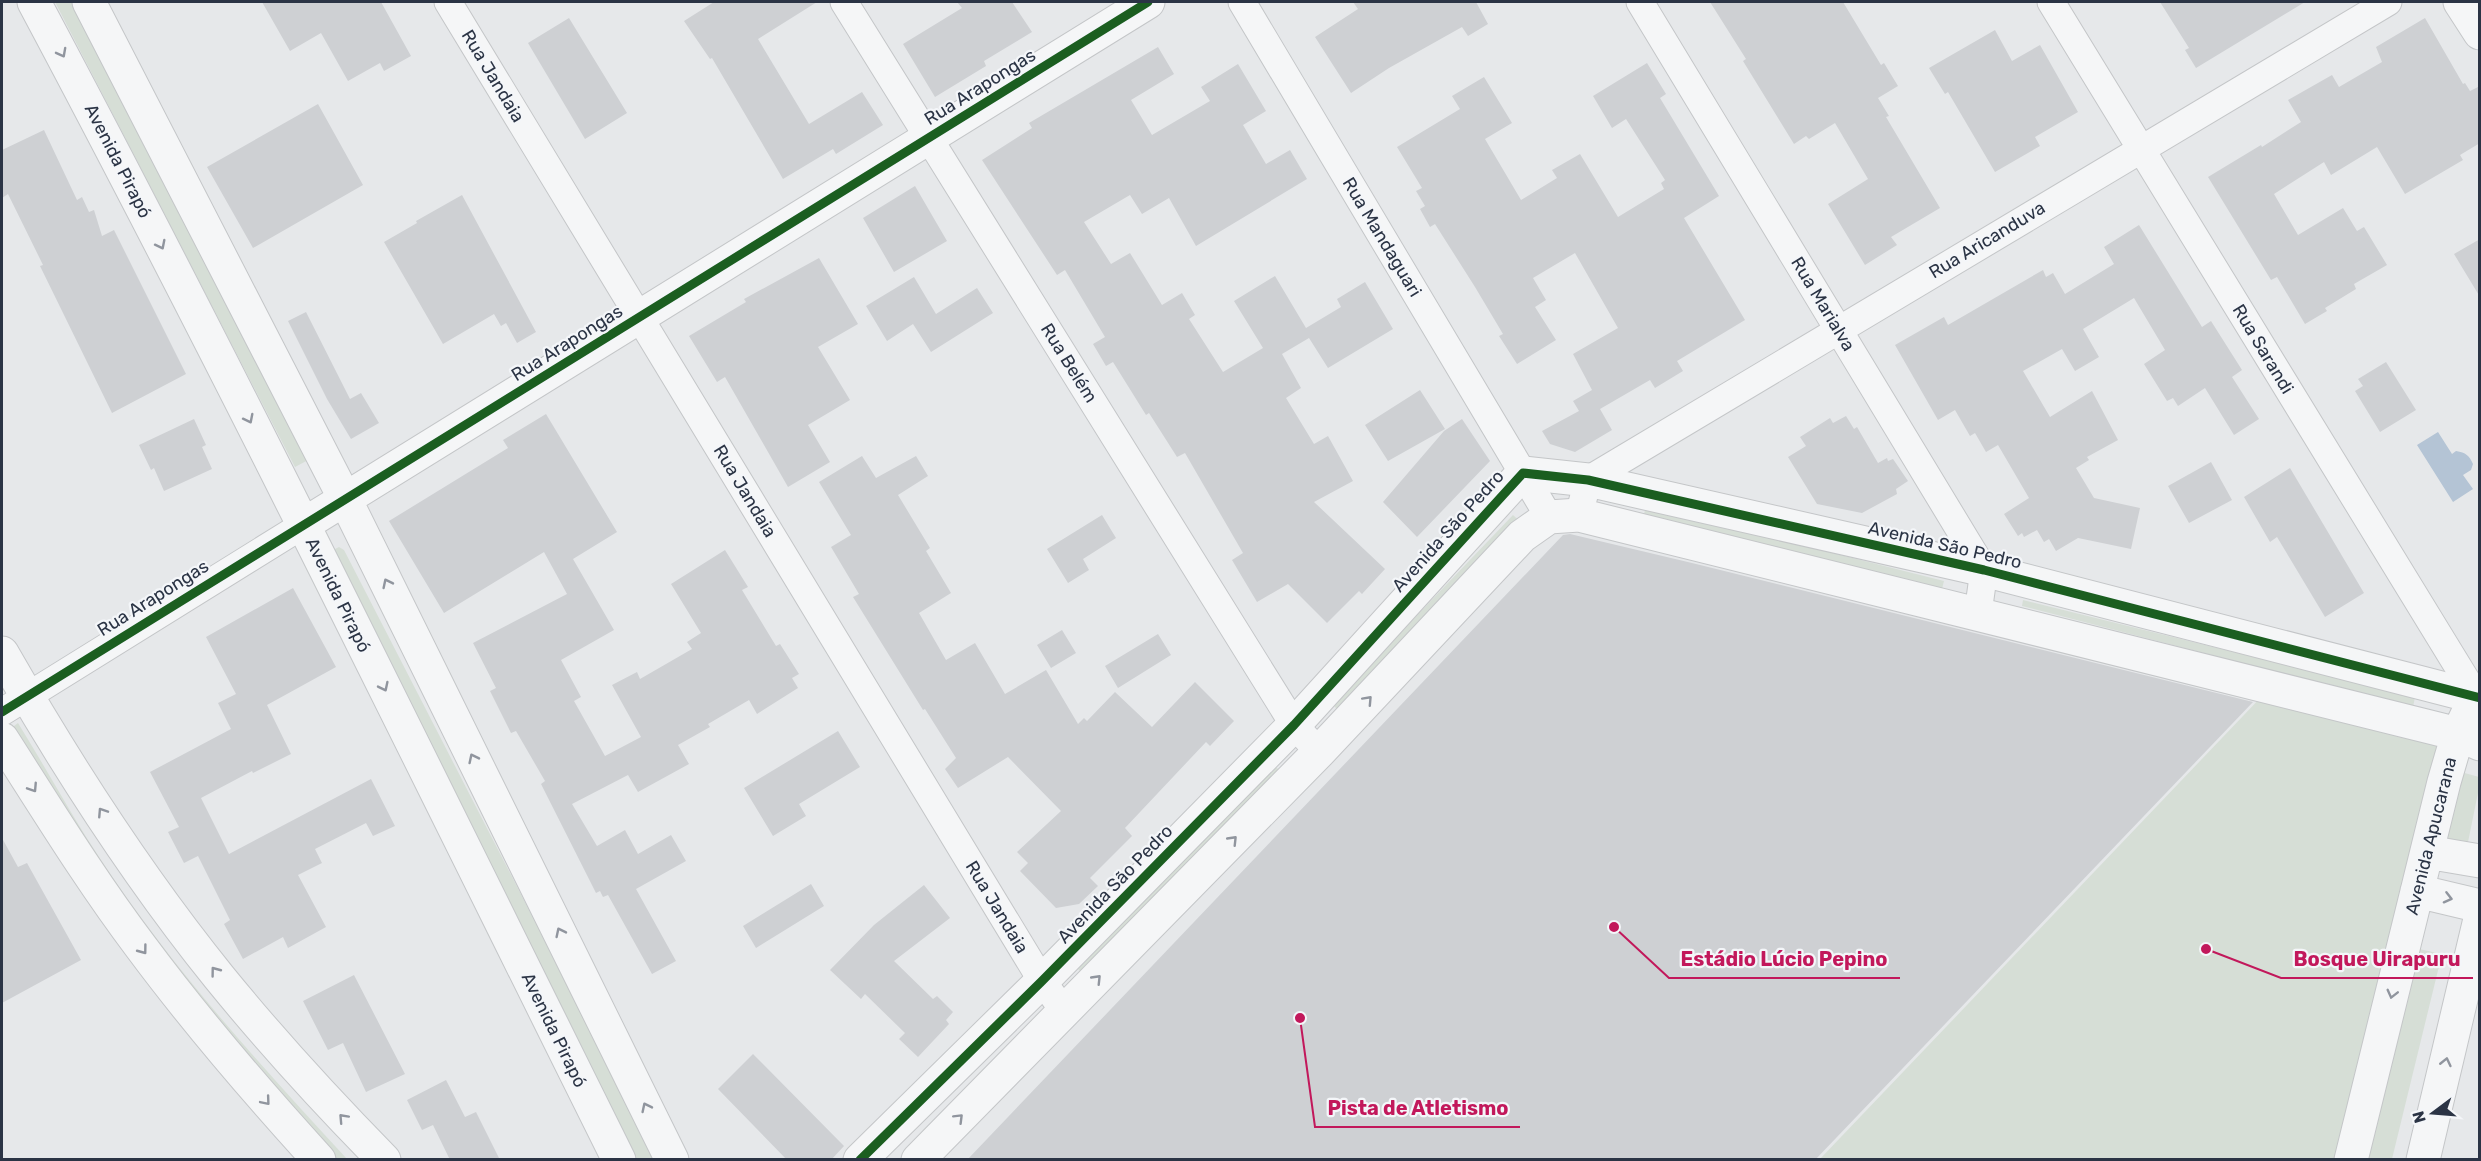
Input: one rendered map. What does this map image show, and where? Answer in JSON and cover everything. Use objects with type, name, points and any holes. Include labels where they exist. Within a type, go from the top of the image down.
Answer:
[{"type":"street","name":"Avenida Pirapó","points":[[34,2],[111,146],[303,525],[619,1160]]},
{"type":"street","points":[[89,2],[345,499],[672,1160]]},
{"type":"street","name":"Rua Jandaia","points":[[448,2],[1042,981],[1065,1012]]},
{"type":"street","name":"Rua Belém","points":[[844,2],[1294,725],[1319,752]]},
{"type":"street","name":"Rua Arapongas","points":[[14,703],[1149,2]]},
{"type":"street","name":"Rua Mandaguari","points":[[1242,2],[1523,473],[1564,516]]},
{"type":"street","name":"Rua Marialva","points":[[1640,2],[1984,570]]},
{"type":"street","name":"Rua Sarandi","points":[[2051,2],[2478,695]]},
{"type":"street","name":"Rua Aricanduva","points":[[1587,480],[2388,2]]},
{"type":"street","points":[[2460,2],[2480,33]]},
{"type":"street","name":"Avenida São Pedro","points":[[860,1160],[1042,981],[1294,725],[1523,473],[1587,480],[1984,570],[2478,695]]},
{"type":"street","points":[[918,1160],[1319,752],[1522,536],[1564,516],[1587,480]]},
{"type":"street","points":[[1628,527],[1623,506],[1634,491]]},
{"type":"street","points":[[1564,516],[1628,527],[1978,613],[2469,739]]},
{"type":"street","points":[[1978,613],[1984,570]]},
{"type":"street","points":[[2,652],[14,703],[218,975],[270,1038],[384,1160]]},
{"type":"street","name":"Avenida Apucarana","points":[[2351,1160],[2427,852],[2469,739],[2478,695]]},
{"type":"street","points":[[2,739],[139,945],[184,1004],[320,1160]]},
{"type":"street","points":[[2427,852],[2480,861]]},
{"type":"street","points":[[2417,891],[2480,906]]},
{"type":"street","points":[[2423,1160],[2480,919]]},
{"type":"shaded area","points":[[55,2],[77,2],[312,458],[295,467]]},
{"type":"shaded area","points":[[1646,506],[1944,581],[1939,601],[1641,526]]},
{"type":"shaded area","points":[[1513,515],[1525,526],[1343,715],[1332,704]]},
{"type":"shaded area","points":[[339,547],[344,550],[657,1159],[636,1159],[435,770],[331,551]]},
{"type":"shaded area","points":[[2023,600],[2415,697],[2413,707],[2022,606]]},
{"type":"shaded area","points":[[2264,694],[2447,739],[2339,1159],[1819,1160]]},
{"type":"shaded area","points":[[18,723],[90,843],[157,939],[249,1051],[347,1159],[336,1159],[261,1079],[185,991],[9,730]]},
{"type":"shaded area","points":[[1275,766],[1286,777],[1089,980],[1078,969]]},
{"type":"shaded area","points":[[2461,772],[2479,777],[2479,788],[2467,847],[2446,842]]},
{"type":"shaded area","points":[[2419,949],[2442,954],[2392,1159],[2368,1160]]},
{"type":"water","points":[[2438,432],[2452,454],[2456,451],[2465,454],[2473,464],[2471,470],[2463,475],[2473,489],[2453,502],[2417,445]]},
{"type":"building","points":[[262,2],[381,2],[411,56],[384,71],[380,63],[348,81],[321,33],[290,51]]},
{"type":"building","points":[[714,2],[817,2],[758,39],[809,124],[862,92],[883,125],[836,154],[833,149],[783,179],[712,58],[710,59],[684,21]]},
{"type":"building","points":[[957,2],[1012,2],[1032,32],[984,61],[986,66],[935,97],[903,44],[962,8]]},
{"type":"building","points":[[1353,2],[1476,2],[1488,24],[1468,36],[1462,27],[1389,68],[1351,93],[1315,37],[1358,9]]},
{"type":"building","points":[[1710,2],[1843,2],[1881,65],[1884,63],[1898,86],[1878,98],[1889,116],[1886,117],[1940,208],[1891,237],[1897,245],[1865,265],[1828,204],[1868,179],[1835,123],[1809,139],[1806,136],[1794,144],[1743,61],[1746,59]]},
{"type":"building","points":[[2160,2],[2305,2],[2196,68],[2185,50],[2189,48]]},
{"type":"building","points":[[569,18],[627,113],[585,139],[528,43]]},
{"type":"building","points":[[2425,18],[2463,84],[2465,83],[2470,91],[2480,86],[2480,143],[2460,155],[2463,160],[2405,194],[2377,147],[2331,175],[2324,162],[2274,194],[2298,235],[2343,208],[2357,231],[2364,227],[2387,265],[2354,284],[2356,289],[2325,308],[2327,311],[2305,324],[2277,277],[2271,280],[2208,177],[2301,122],[2288,100],[2332,75],[2339,87],[2382,62],[2376,47]]},
{"type":"building","points":[[1995,30],[2012,61],[2040,45],[2078,112],[2035,137],[2040,146],[1995,172],[1948,92],[1945,94],[1929,68]]},
{"type":"building","points":[[1158,47],[1174,74],[1131,100],[1152,135],[1210,101],[1201,87],[1238,64],[1266,111],[1243,125],[1266,164],[1290,150],[1307,179],[1196,246],[1169,198],[1142,214],[1130,195],[1084,222],[1111,264],[1130,253],[1162,305],[1182,293],[1195,315],[1189,319],[1223,372],[1263,348],[1234,301],[1275,276],[1306,328],[1341,307],[1337,299],[1365,282],[1393,329],[1328,368],[1309,338],[1282,354],[1301,388],[1286,398],[1314,444],[1328,436],[1353,481],[1314,502],[1385,569],[1362,594],[1359,591],[1327,623],[1288,584],[1257,602],[1232,560],[1243,553],[1185,453],[1177,457],[1149,413],[1146,415],[1113,362],[1106,366],[1093,344],[1105,337],[1065,270],[1057,275],[982,160],[1032,128],[1029,123]]},
{"type":"building","points":[[1647,63],[1666,94],[1660,98],[1719,196],[1684,218],[1745,320],[1677,361],[1683,371],[1655,388],[1650,380],[1600,409],[1612,430],[1575,452],[1550,444],[1542,431],[1579,411],[1573,401],[1592,390],[1573,354],[1618,328],[1575,253],[1533,278],[1546,300],[1535,307],[1556,340],[1517,364],[1499,336],[1503,334],[1475,287],[1435,224],[1430,227],[1420,209],[1425,206],[1416,191],[1422,188],[1397,147],[1460,109],[1452,96],[1484,77],[1512,123],[1485,139],[1521,200],[1557,178],[1552,170],[1580,154],[1618,217],[1664,189],[1661,183],[1665,180],[1626,119],[1612,128],[1593,96]]},
{"type":"building","points":[[318,104],[363,185],[253,248],[207,167]]},
{"type":"building","points":[[44,130],[77,200],[82,197],[89,212],[94,210],[102,236],[114,230],[186,374],[112,413],[40,266],[43,265],[8,194],[2,198],[2,150]]},
{"type":"building","points":[[915,186],[947,241],[894,272],[863,218]]},
{"type":"building","points":[[462,195],[536,332],[517,343],[506,323],[501,326],[494,314],[443,344],[384,242]]},
{"type":"building","points":[[2139,225],[2202,327],[2211,321],[2242,370],[2232,377],[2259,419],[2234,435],[2205,388],[2178,406],[2173,398],[2167,401],[2144,364],[2165,350],[2134,298],[2083,329],[2099,357],[2075,371],[2062,349],[2023,371],[2050,417],[2092,391],[2118,440],[2087,457],[2089,460],[2076,468],[2094,498],[2140,508],[2131,549],[2078,538],[2056,551],[2049,539],[2044,542],[2037,530],[2024,537],[2022,533],[2018,536],[2004,514],[2029,498],[1998,445],[1986,452],[1975,433],[1970,436],[1955,410],[1938,420],[1895,345],[1944,317],[1948,325],[2043,270],[2046,277],[2053,273],[2065,294],[2114,264],[2104,247]]},
{"type":"building","points":[[2480,239],[2480,297],[2454,254]]},
{"type":"building","points":[[819,258],[858,324],[818,347],[850,400],[808,425],[830,462],[788,487],[725,377],[717,382],[689,336],[746,302],[744,299]]},
{"type":"building","points":[[914,277],[936,314],[977,288],[993,313],[931,352],[913,324],[887,341],[866,306]]},
{"type":"building","points":[[306,312],[350,399],[361,393],[379,423],[351,439],[327,399],[288,321]]},
{"type":"building","points":[[2386,362],[2416,410],[2380,432],[2355,391],[2363,386],[2358,379]]},
{"type":"building","points":[[1420,390],[1445,429],[1388,461],[1365,425]]},
{"type":"building","points":[[546,414],[617,532],[573,559],[614,630],[561,660],[581,697],[574,701],[605,756],[641,737],[612,685],[637,672],[640,679],[692,649],[687,642],[701,633],[671,584],[725,550],[748,587],[742,590],[776,646],[780,644],[799,674],[792,678],[798,688],[757,714],[749,700],[708,724],[710,727],[678,745],[689,764],[638,792],[628,775],[572,804],[597,846],[625,830],[638,854],[671,835],[686,861],[636,889],[676,961],[652,974],[608,895],[603,897],[600,891],[596,893],[541,784],[545,781],[516,731],[511,733],[490,691],[496,688],[473,643],[567,594],[544,552],[444,613],[389,521],[508,448],[503,440]]},
{"type":"building","points":[[1846,416],[1854,429],[1857,427],[1878,463],[1887,458],[1888,461],[1893,459],[1908,481],[1896,489],[1897,494],[1862,513],[1817,504],[1788,457],[1806,446],[1800,437],[1830,418],[1833,423]]},
{"type":"building","points":[[194,419],[206,445],[202,447],[212,469],[164,491],[154,468],[151,470],[139,445]]},
{"type":"building","points":[[1462,419],[1490,461],[1417,537],[1383,502],[1444,431]]},
{"type":"building","points":[[862,456],[876,478],[916,456],[928,476],[898,495],[930,548],[926,551],[951,593],[919,613],[946,660],[975,643],[1005,694],[1046,670],[1078,724],[1084,718],[1087,721],[1115,692],[1152,727],[1195,682],[1234,721],[1210,746],[1206,742],[1125,828],[1132,836],[1090,878],[1098,886],[1079,904],[1056,908],[1020,871],[1028,863],[1017,852],[1061,811],[1008,757],[958,788],[945,769],[956,758],[925,709],[923,710],[853,597],[859,594],[831,547],[851,535],[819,482]]},
{"type":"building","points":[[2211,462],[2232,500],[2189,523],[2168,486]]},
{"type":"building","points":[[2290,468],[2364,593],[2325,617],[2277,537],[2270,542],[2244,497]]},
{"type":"building","points":[[1102,515],[1116,538],[1083,559],[1089,570],[1068,583],[1047,549]]},
{"type":"building","points":[[1570,534],[2253,702],[1815,1160],[967,1160],[1563,535]]},
{"type":"building","points":[[293,588],[336,667],[267,705],[291,754],[253,773],[252,771],[201,798],[229,854],[371,779],[395,826],[373,836],[366,823],[315,849],[322,863],[298,875],[326,927],[288,948],[283,937],[243,959],[224,924],[230,920],[198,856],[184,863],[168,832],[179,827],[150,772],[231,729],[218,703],[236,694],[206,637]]},
{"type":"building","points":[[1062,630],[1076,653],[1051,668],[1037,645]]},
{"type":"building","points":[[1158,634],[1171,655],[1118,688],[1105,666]]},
{"type":"building","points":[[838,731],[860,767],[799,804],[806,816],[773,836],[744,788]]},
{"type":"building","points":[[2,838],[18,867],[27,863],[81,960],[2,1003]]},
{"type":"building","points":[[811,884],[824,906],[756,948],[743,926]]},
{"type":"building","points":[[924,885],[950,918],[894,961],[933,999],[937,996],[953,1012],[946,1020],[949,1024],[918,1057],[899,1039],[905,1033],[865,994],[861,999],[830,970],[874,925]]},
{"type":"building","points":[[354,975],[405,1074],[366,1092],[343,1043],[328,1050],[303,1001]]},
{"type":"building","points":[[753,1054],[844,1146],[831,1160],[787,1160],[718,1089]]},
{"type":"building","points":[[446,1080],[465,1117],[476,1112],[500,1160],[450,1160],[433,1125],[422,1130],[407,1100]]},
{"type":"cycle path","points":[[2,712],[1148,2]]},
{"type":"cycle path","points":[[860,1160],[1042,981],[1294,725],[1523,473],[1588,480],[1984,570],[2480,698]]},
{"type":"place","name":"Estádio Lúcio Pepino","points":[[1614,927]]},
{"type":"place","name":"Bosque Uirapuru","points":[[2206,949]]},
{"type":"place","name":"Pista de Atletismo","points":[[1300,1018]]}]
